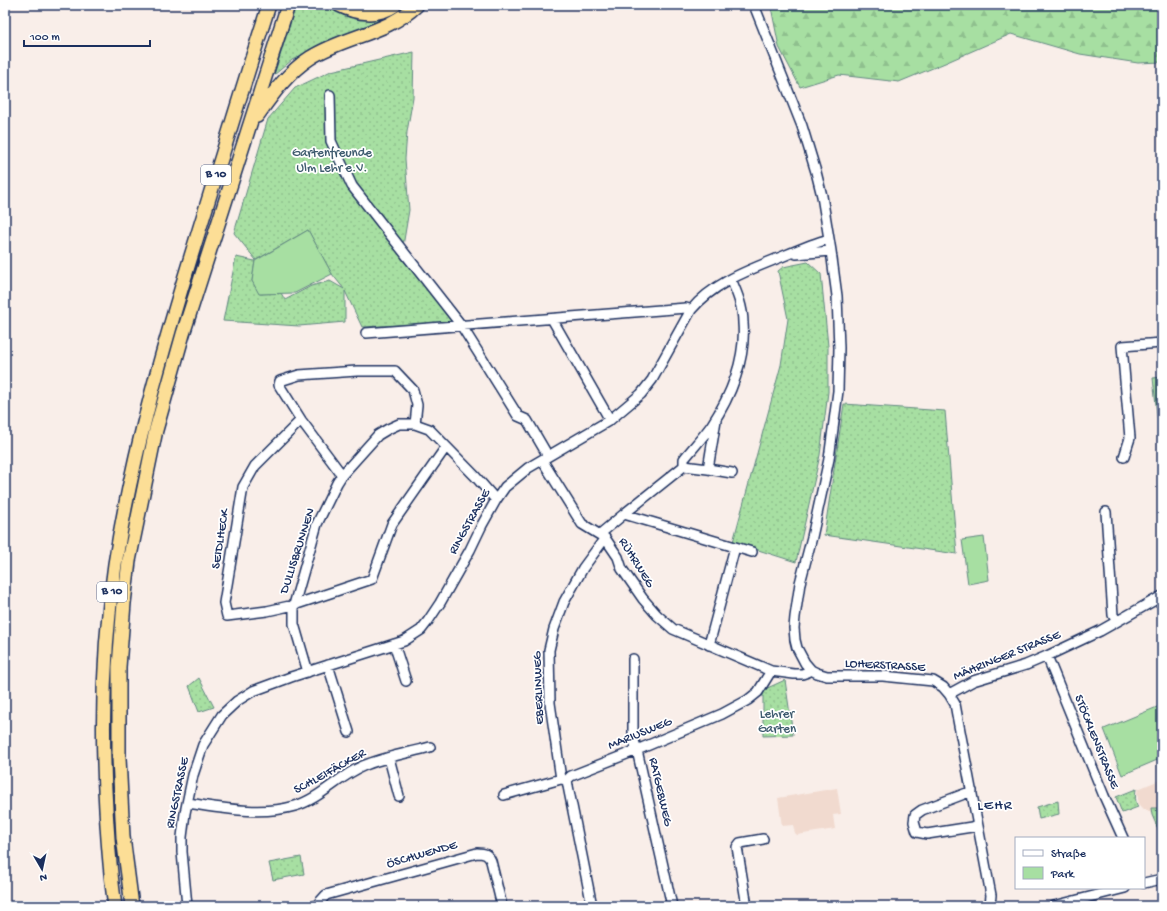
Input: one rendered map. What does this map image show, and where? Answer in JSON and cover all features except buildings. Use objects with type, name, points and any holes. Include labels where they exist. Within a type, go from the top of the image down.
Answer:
[{"type":"highway","name":"B 10","points":[[115,906],[103,760],[105,666],[116,562],[131,479],[168,332],[269,5]]},
{"type":"highway","name":"B 10","points":[[132,906],[123,837],[119,758],[119,667],[129,561],[158,423],[194,297],[288,5]]},
{"type":"highway","points":[[339,5],[357,12],[368,13],[380,12],[395,5]]},
{"type":"highway","points":[[250,125],[279,86],[310,58],[332,47],[377,30],[401,17],[417,5]]},
{"type":"street","points":[[754,5],[802,126],[809,149],[822,196],[837,296],[839,348],[838,391],[829,459],[812,537],[800,583],[794,628],[797,648],[805,663],[812,670]]},
{"type":"street","name":"RÜHRWEG","points":[[330,95],[331,141],[352,186],[461,325],[518,416],[527,420],[545,458],[582,524],[602,536],[618,557],[622,569],[643,599],[657,615],[673,629],[709,645],[771,671],[802,674],[812,670]]},
{"type":"street","name":"RINGSTRASSE","points":[[187,906],[182,840],[187,803],[193,775],[203,745],[222,715],[237,701],[253,691],[394,644],[421,630],[440,603],[496,500],[505,487],[517,476],[545,458],[610,420],[641,394],[652,380],[691,310],[708,292],[731,279],[814,243],[829,239]]},
{"type":"street","name":"RINGSTRASSE","points":[[786,255],[831,251]]},
{"type":"street","points":[[684,466],[684,459],[717,416],[732,385],[739,365],[744,322],[738,295],[731,279]]},
{"type":"street","points":[[366,333],[686,308],[691,310]]},
{"type":"street","points":[[552,319],[610,420]]},
{"type":"street","points":[[1124,456],[1130,438],[1122,346],[1162,342]]},
{"type":"street","points":[[342,475],[301,420],[279,385],[280,381],[299,375],[357,371],[395,371],[413,390],[417,405],[416,424],[429,430],[475,476],[496,500]]},
{"type":"street","points":[[708,469],[717,416]]},
{"type":"street","name":"SEIDLHECK","points":[[294,605],[267,611],[227,616],[224,603],[243,487],[255,466],[301,420]]},
{"type":"street","name":"DULLISBRUNNEN","points":[[308,672],[294,624],[294,605],[317,524],[342,475],[378,435],[399,424],[416,424]]},
{"type":"street","name":"DULLISBRUNNEN","points":[[294,605],[372,579],[392,524],[446,447]]},
{"type":"street","points":[[624,514],[684,466],[732,473]]},
{"type":"street","points":[[1106,512],[1113,615],[1117,621]]},
{"type":"street","name":"RÜHRWEG","points":[[602,536],[624,514],[752,552]]},
{"type":"street","name":"EBERLINWEG","points":[[592,906],[568,786],[564,779],[550,703],[549,650],[554,629],[564,602],[582,568],[602,536]]},
{"type":"street","points":[[709,645],[734,547]]},
{"type":"street","name":"MÄHRINGER STRASSE","points":[[950,694],[973,681],[1019,667],[1082,640],[1162,596]]},
{"type":"street","points":[[394,644],[406,681]]},
{"type":"street","name":"STÖCKLENSTRASSE","points":[[1047,656],[1104,796],[1123,837]]},
{"type":"street","name":"RATGEBWEG","points":[[633,659],[633,738],[672,906]]},
{"type":"street","points":[[328,665],[349,732]]},
{"type":"street","name":"LOHERSTRASSE","points":[[812,670],[827,676],[883,676],[933,681],[943,687],[950,694]]},
{"type":"street","name":"MARIUSWEG","points":[[504,795],[564,779],[706,721],[748,700],[758,692],[771,671]]},
{"type":"street","points":[[950,694],[956,709],[972,791],[991,895],[990,906]]},
{"type":"street","name":"SCHLEIFÄCKER","points":[[187,803],[244,810],[270,810],[286,808],[315,797],[335,782],[363,766],[430,747]]},
{"type":"street","points":[[389,758],[399,796]]},
{"type":"street","points":[[972,791],[922,810],[915,815],[914,822],[917,832],[927,834],[978,826]]},
{"type":"street","points":[[747,906],[737,847],[740,843],[763,839]]},
{"type":"street","name":"ÖSCHWENDE","points":[[316,906],[326,895],[477,853],[483,853],[488,855],[491,861],[502,906]]},
{"type":"street","points":[[1145,883],[1162,879]]},
{"type":"street","points":[[1054,906],[1122,889]]},
{"type":"shaded area","points":[[1162,779],[1162,840],[1150,812],[1139,805],[1137,793],[1138,789]]},
{"type":"shaded area","points":[[837,788],[841,814],[833,815],[835,829],[797,835],[793,825],[782,826],[778,798]]},
{"type":"green space","points":[[296,5],[407,5],[373,24],[325,44],[292,60],[274,75]]},
{"type":"green space","points":[[776,5],[1162,5],[1162,62],[1138,63],[1080,54],[1011,34],[899,82],[839,75],[800,87],[779,47],[771,7]]},
{"type":"green space","name":"Gartenfreunde Ulm Lehr e.V.","points":[[414,52],[413,97],[407,132],[405,159],[409,210],[401,258],[454,322],[362,327],[345,291],[345,322],[299,326],[223,321],[236,257],[255,261],[252,281],[260,294],[281,293],[285,300],[311,286],[330,281],[344,289],[332,274],[308,230],[256,260],[234,233],[268,119],[295,88],[331,71]]},
{"type":"green space","points":[[308,230],[332,274],[295,293],[259,294],[252,281],[255,261]]},
{"type":"green space","points":[[808,262],[821,274],[828,346],[828,392],[820,455],[796,562],[733,542],[781,365],[788,319],[778,271],[783,267]]},
{"type":"green space","points":[[1162,377],[1162,423],[1158,423],[1153,378]]},
{"type":"green space","points":[[844,404],[945,411],[957,554],[824,535]]},
{"type":"green space","points":[[984,537],[989,580],[968,584],[962,540]]},
{"type":"green space","points":[[199,678],[214,707],[199,712],[189,686]]},
{"type":"green space","name":"Lehrer Garten","points":[[785,680],[793,735],[763,736],[763,690]]},
{"type":"green space","points":[[1162,705],[1162,758],[1122,775],[1104,729]]},
{"type":"green space","points":[[1136,789],[1136,803],[1138,807],[1122,813],[1116,797]]},
{"type":"green space","points":[[1058,801],[1059,814],[1039,819],[1037,807]]},
{"type":"green space","points":[[1151,808],[1162,808],[1162,838],[1152,815]]},
{"type":"green space","points":[[301,857],[304,874],[273,880],[269,863]]},
{"type":"district","name":"LEHR","points":[[995,806]]}]
